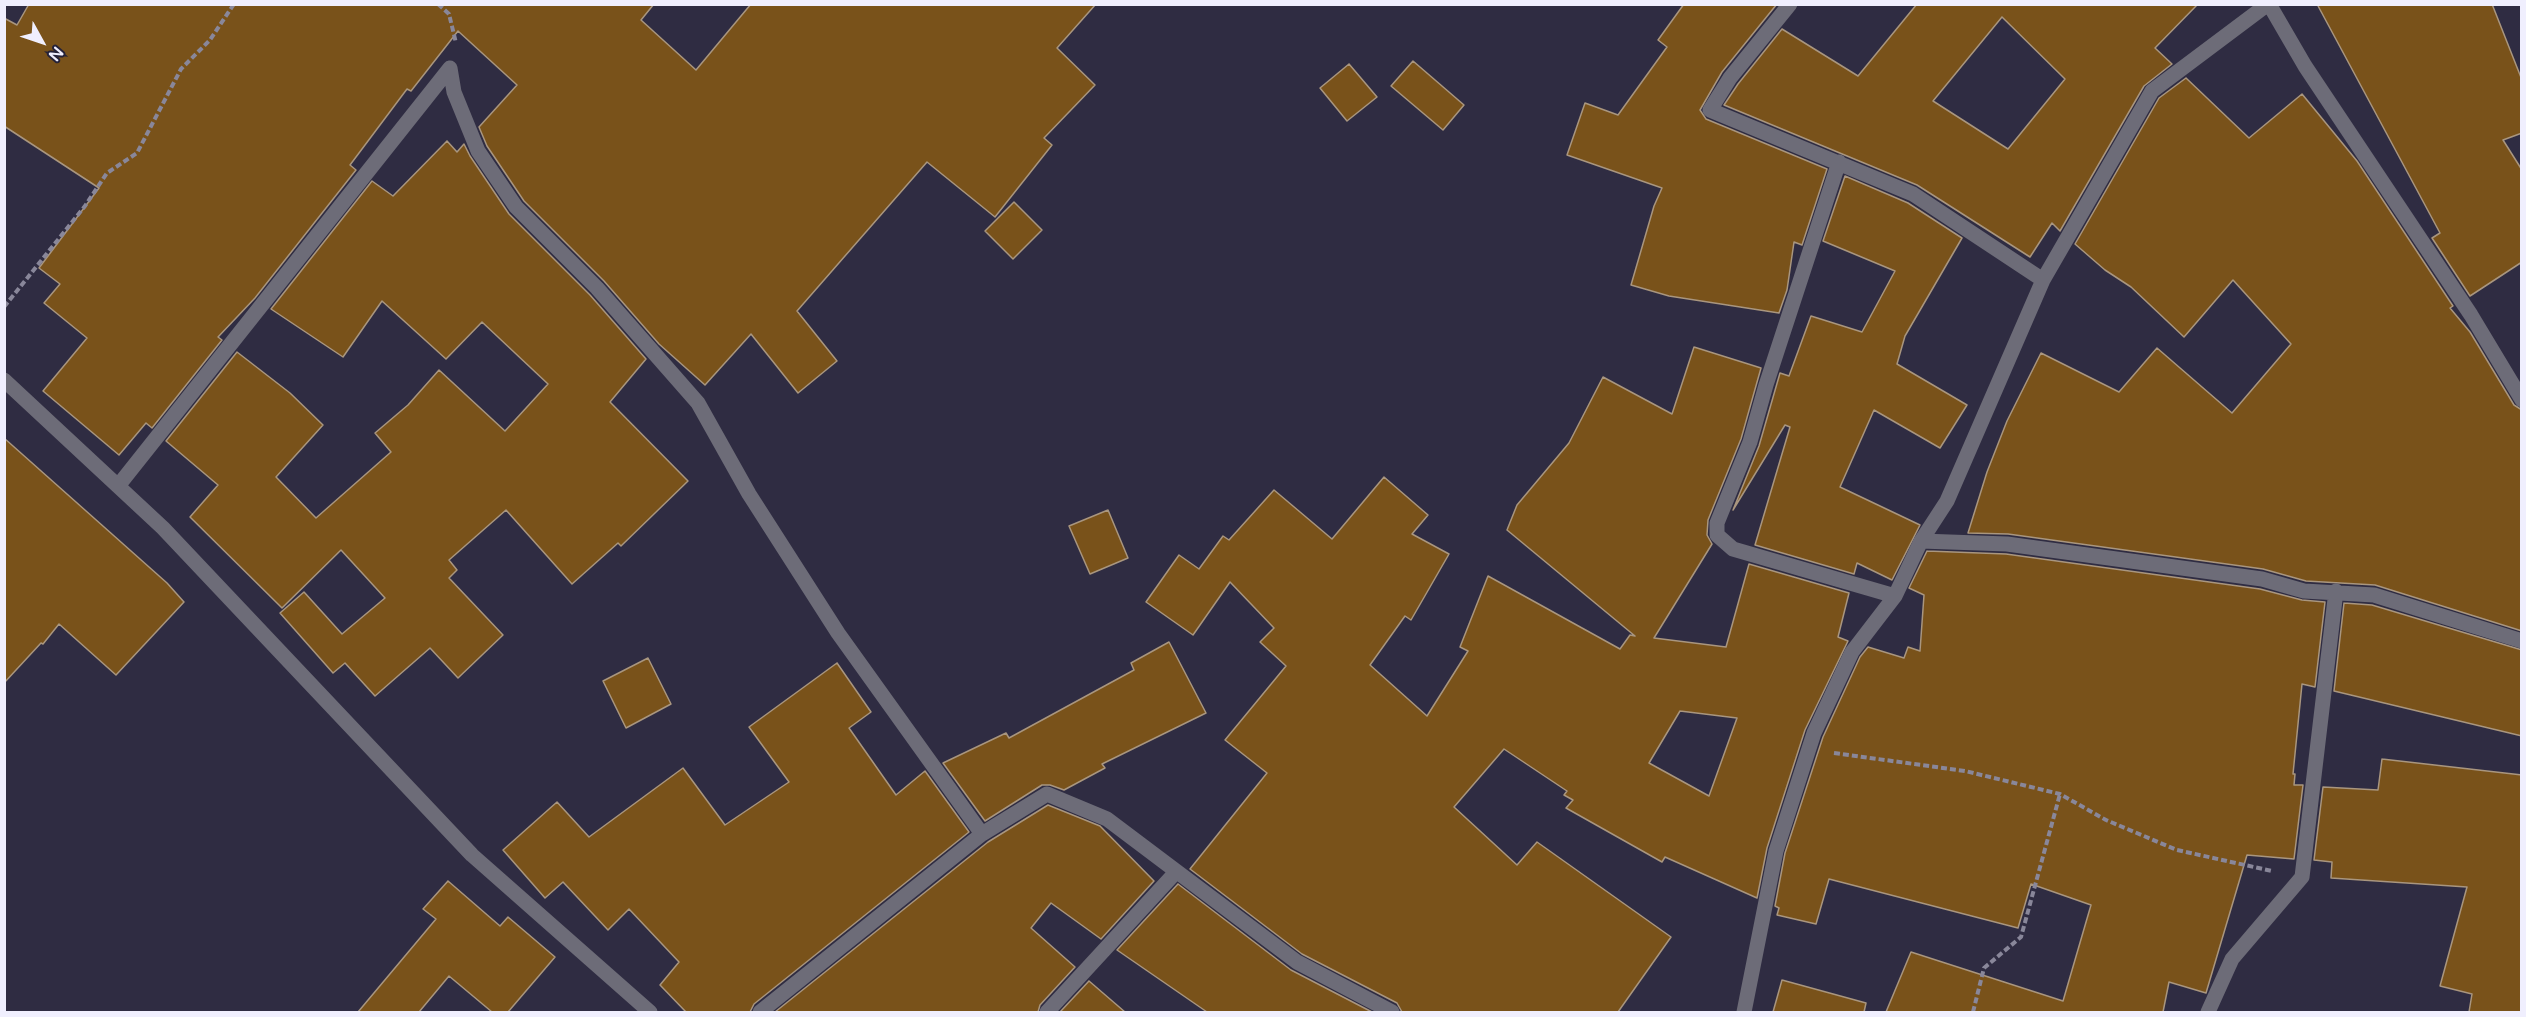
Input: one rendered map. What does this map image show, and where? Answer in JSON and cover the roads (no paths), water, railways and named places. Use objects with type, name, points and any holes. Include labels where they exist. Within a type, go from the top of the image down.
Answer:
[{"type":"street","points":[[1790,4],[1730,78],[1710,110],[1913,194],[2043,280]]},
{"type":"street","points":[[1744,1012],[1776,850],[1809,749],[1852,652],[1895,596],[1921,542],[1947,501],[2043,280],[2152,92],[2268,4],[2305,66],[2471,315],[2522,400]]},
{"type":"street","points":[[118,486],[450,68],[454,92],[478,151],[516,207],[597,288],[698,403],[750,494],[838,633],[982,834]]},
{"type":"street","points":[[1839,162],[1766,385],[1750,442],[1717,523],[1717,535],[1733,549],[1895,596]]},
{"type":"street","points":[[4,380],[163,528],[472,855],[650,1012]]},
{"type":"street","points":[[1921,542],[2007,544],[2262,579],[2304,591],[2336,591],[2374,595],[2522,641]]},
{"type":"street","points":[[2208,1012],[2232,959],[2302,877],[2336,591]]},
{"type":"street","points":[[760,1012],[982,834],[1047,794],[1107,819],[1298,962],[1392,1012]]},
{"type":"street","points":[[1047,1012],[1176,872]]}]
